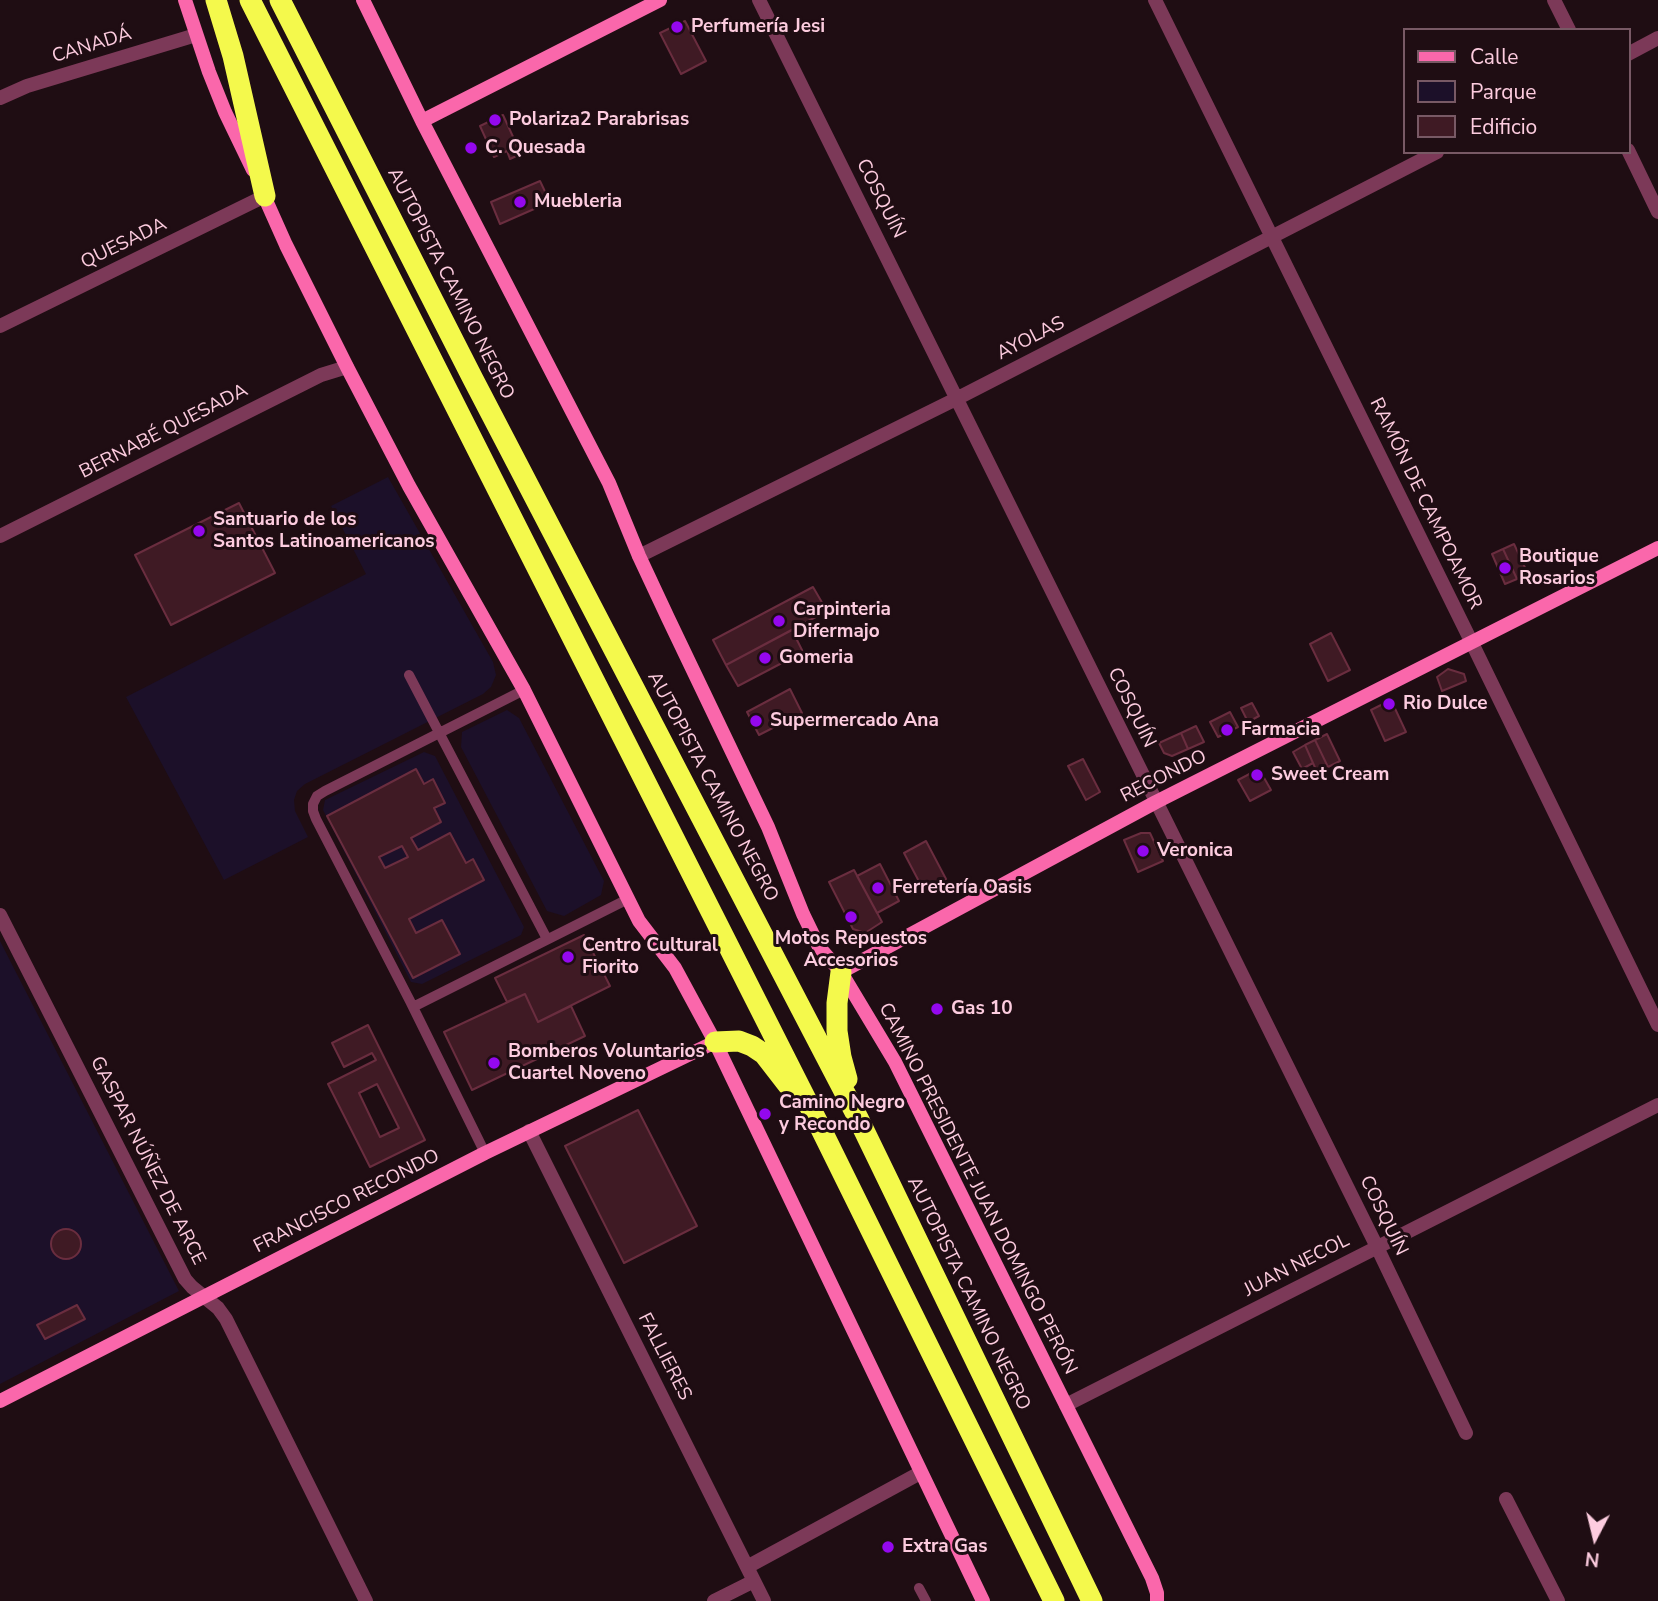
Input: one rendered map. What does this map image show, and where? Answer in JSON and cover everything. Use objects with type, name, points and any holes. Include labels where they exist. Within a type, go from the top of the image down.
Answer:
[{"type":"highway","points":[[216,0],[233,56],[265,196]]},
{"type":"highway","points":[[250,0],[820,1127],[1054,1601]]},
{"type":"highway","name":"AUTOPISTA CAMINO NEGRO","points":[[280,0],[479,391],[858,1118],[1092,1601]]},
{"type":"highway","points":[[841,972],[837,1031],[841,1057],[858,1118]]},
{"type":"highway","points":[[715,1042],[739,1041],[764,1054],[820,1127]]},
{"type":"street","points":[[185,0],[225,111],[286,245],[409,486],[524,690],[639,920],[675,968],[715,1042],[983,1601]]},
{"type":"street","name":"CAMINO PRESIDENTE JUAN DOMINGO PERÓN","points":[[363,0],[422,121],[609,484],[639,556],[768,827],[819,947],[841,972],[895,1062],[1152,1578],[1157,1601]]},
{"type":"street","points":[[422,121],[660,0]]},
{"type":"street","name":"COSQUÍN","points":[[759,0],[1377,1247],[1466,1433]]},
{"type":"street","name":"RAMÓN DE CAMPOAMOR","points":[[1155,0],[1658,1025]]},
{"type":"street","points":[[1554,0],[1568,28]]},
{"type":"street","name":"CANADÁ","points":[[0,98],[27,86],[196,35]]},
{"type":"street","points":[[1630,53],[1658,38]]},
{"type":"street","name":"AYOLAS","points":[[639,556],[958,398],[1433,154]]},
{"type":"street","points":[[1630,154],[1658,212]]},
{"type":"street","name":"QUESADA","points":[[0,326],[265,196]]},
{"type":"street","name":"BERNABÉ QUESADA","points":[[0,536],[321,375],[347,366]]},
{"type":"street","name":"RECONDO","points":[[841,972],[1156,802],[1658,548]]},
{"type":"street","name":"GASPAR NÚÑEZ DE ARCE","points":[[0,915],[186,1279],[218,1308],[226,1319],[366,1601]]},
{"type":"street","name":"FRANCISCO RECONDO","points":[[0,1401],[485,1153],[715,1042]]},
{"type":"street","name":"JUAN NECOL","points":[[1066,1405],[1658,1105]]},
{"type":"street","name":"FALLIERES","points":[[529,1131],[764,1601]]},
{"type":"street","points":[[714,1601],[750,1574],[920,1473]]},
{"type":"street","points":[[1506,1499],[1558,1601]]},
{"type":"lane","points":[[409,675],[547,939]]},
{"type":"lane","points":[[485,1153],[316,819],[313,804],[317,796],[325,791],[524,690]]},
{"type":"lane","points":[[413,1007],[628,899]]},
{"type":"lane","points":[[919,1588],[926,1601]]},
{"type":"green space","points":[[388,477],[493,662],[496,675],[491,687],[483,694],[305,784],[297,791],[294,800],[295,811],[308,837],[224,880],[126,697],[366,574],[331,506]]},
{"type":"green space","points":[[507,710],[519,718],[604,881],[601,895],[564,916],[547,911],[461,747],[462,732]]},
{"type":"green space","points":[[424,752],[435,756],[524,927],[521,935],[422,984],[411,982],[323,810],[325,800]]},
{"type":"green space","points":[[0,941],[179,1291],[0,1384]]},
{"type":"building","points":[[685,21],[706,61],[681,74],[660,33]]},
{"type":"building","points":[[503,115],[521,154],[510,159],[507,151],[494,157],[480,126]]},
{"type":"building","name":"Muebleria","points":[[540,181],[550,202],[500,224],[491,202]]},
{"type":"building","points":[[239,503],[275,573],[171,625],[135,555]]},
{"type":"building","points":[[1514,544],[1528,574],[1517,579],[1503,549]]},
{"type":"building","name":"Boutique Rosarios","points":[[1503,549],[1517,579],[1505,584],[1492,554]]},
{"type":"building","name":"Carpinteria Difermajo","points":[[813,587],[827,611],[726,665],[713,640]]},
{"type":"building","name":"Gomeria","points":[[792,630],[803,652],[738,686],[726,665]]},
{"type":"building","points":[[1331,633],[1350,670],[1328,681],[1310,644]]},
{"type":"building","points":[[1448,669],[1464,674],[1466,681],[1442,691],[1437,677]]},
{"type":"building","points":[[790,689],[802,713],[759,735],[747,712]]},
{"type":"building","points":[[1391,700],[1406,732],[1385,741],[1371,710]]},
{"type":"building","points":[[1252,703],[1259,716],[1248,722],[1241,708]]},
{"type":"building","points":[[1230,712],[1238,727],[1218,737],[1210,722]]},
{"type":"building","points":[[1196,726],[1204,742],[1188,749],[1181,733]]},
{"type":"building","points":[[1181,733],[1188,749],[1172,756],[1164,753],[1159,743]]},
{"type":"building","points":[[1327,734],[1340,761],[1328,767],[1315,740]]},
{"type":"building","points":[[1315,740],[1328,767],[1317,772],[1305,745]]},
{"type":"building","points":[[1305,745],[1313,763],[1302,769],[1293,752]]},
{"type":"building","points":[[1083,759],[1100,792],[1086,800],[1068,766]]},
{"type":"building","points":[[416,769],[424,784],[433,779],[445,803],[434,808],[441,822],[411,838],[418,850],[450,833],[466,863],[473,859],[484,880],[409,919],[416,933],[442,920],[460,954],[413,978],[327,816]],"holes":[[[402,846],[408,857],[385,868],[379,857]]]},
{"type":"building","points":[[1259,769],[1271,790],[1250,801],[1238,780]]},
{"type":"building","name":"Veronica","points":[[1141,833],[1150,833],[1163,861],[1138,872],[1124,840]]},
{"type":"building","points":[[926,841],[946,879],[924,891],[904,853]]},
{"type":"building","name":"Ferretería Oasis","points":[[880,864],[899,901],[877,913],[857,876]]},
{"type":"building","points":[[854,870],[882,922],[865,933],[853,929],[829,882]]},
{"type":"building","name":"Centro Cultural Fiorito","points":[[584,935],[610,986],[538,1022],[525,994],[507,1002],[495,978]]},
{"type":"building","name":"Bomberos Voluntarios Cuartel Noveno","points":[[525,994],[538,1022],[571,1006],[585,1036],[472,1090],[444,1032]]},
{"type":"building","points":[[368,1025],[425,1140],[370,1167],[328,1084],[376,1060],[372,1053],[344,1067],[332,1043]],"holes":[[[377,1084],[399,1128],[380,1137],[359,1093]]]},
{"type":"building","points":[[638,1110],[697,1226],[624,1263],[565,1146]]},
{"type":"building","points":[[66,1229],[72,1230],[80,1238],[80,1250],[72,1258],[66,1259],[60,1258],[52,1250],[51,1244],[52,1238],[60,1230]]},
{"type":"building","points":[[77,1305],[85,1319],[45,1339],[37,1325]]},
{"type":"place","name":"Perfumería Jesi","points":[[677,27]]},
{"type":"place","name":"Polariza2 Parabrisas","points":[[495,120]]},
{"type":"place","name":"C. Quesada","points":[[471,148]]},
{"type":"place","name":"Muebleria","points":[[520,202]]},
{"type":"place","name":"Santuario de los Santos Latinoamericanos","points":[[199,531]]},
{"type":"place","name":"Boutique Rosarios","points":[[1505,568]]},
{"type":"place","name":"Carpinteria Difermajo","points":[[779,621]]},
{"type":"place","name":"Gomeria","points":[[765,658]]},
{"type":"place","name":"Rio Dulce","points":[[1389,704]]},
{"type":"place","name":"Supermercado Ana","points":[[756,721]]},
{"type":"place","name":"Farmacia","points":[[1227,730]]},
{"type":"place","name":"Sweet Cream","points":[[1257,775]]},
{"type":"place","name":"Veronica","points":[[1143,851]]},
{"type":"place","name":"Ferretería Oasis","points":[[878,888]]},
{"type":"place","name":"Motos Repuestos Accesorios","points":[[851,917]]},
{"type":"place","name":"Centro Cultural Fiorito","points":[[568,957]]},
{"type":"place","name":"Gas 10","points":[[937,1009]]},
{"type":"place","name":"Bomberos Voluntarios Cuartel Noveno","points":[[494,1063]]},
{"type":"place","name":"Camino Negro y Recondo","points":[[765,1114]]},
{"type":"place","name":"Extra Gas","points":[[888,1547]]}]
